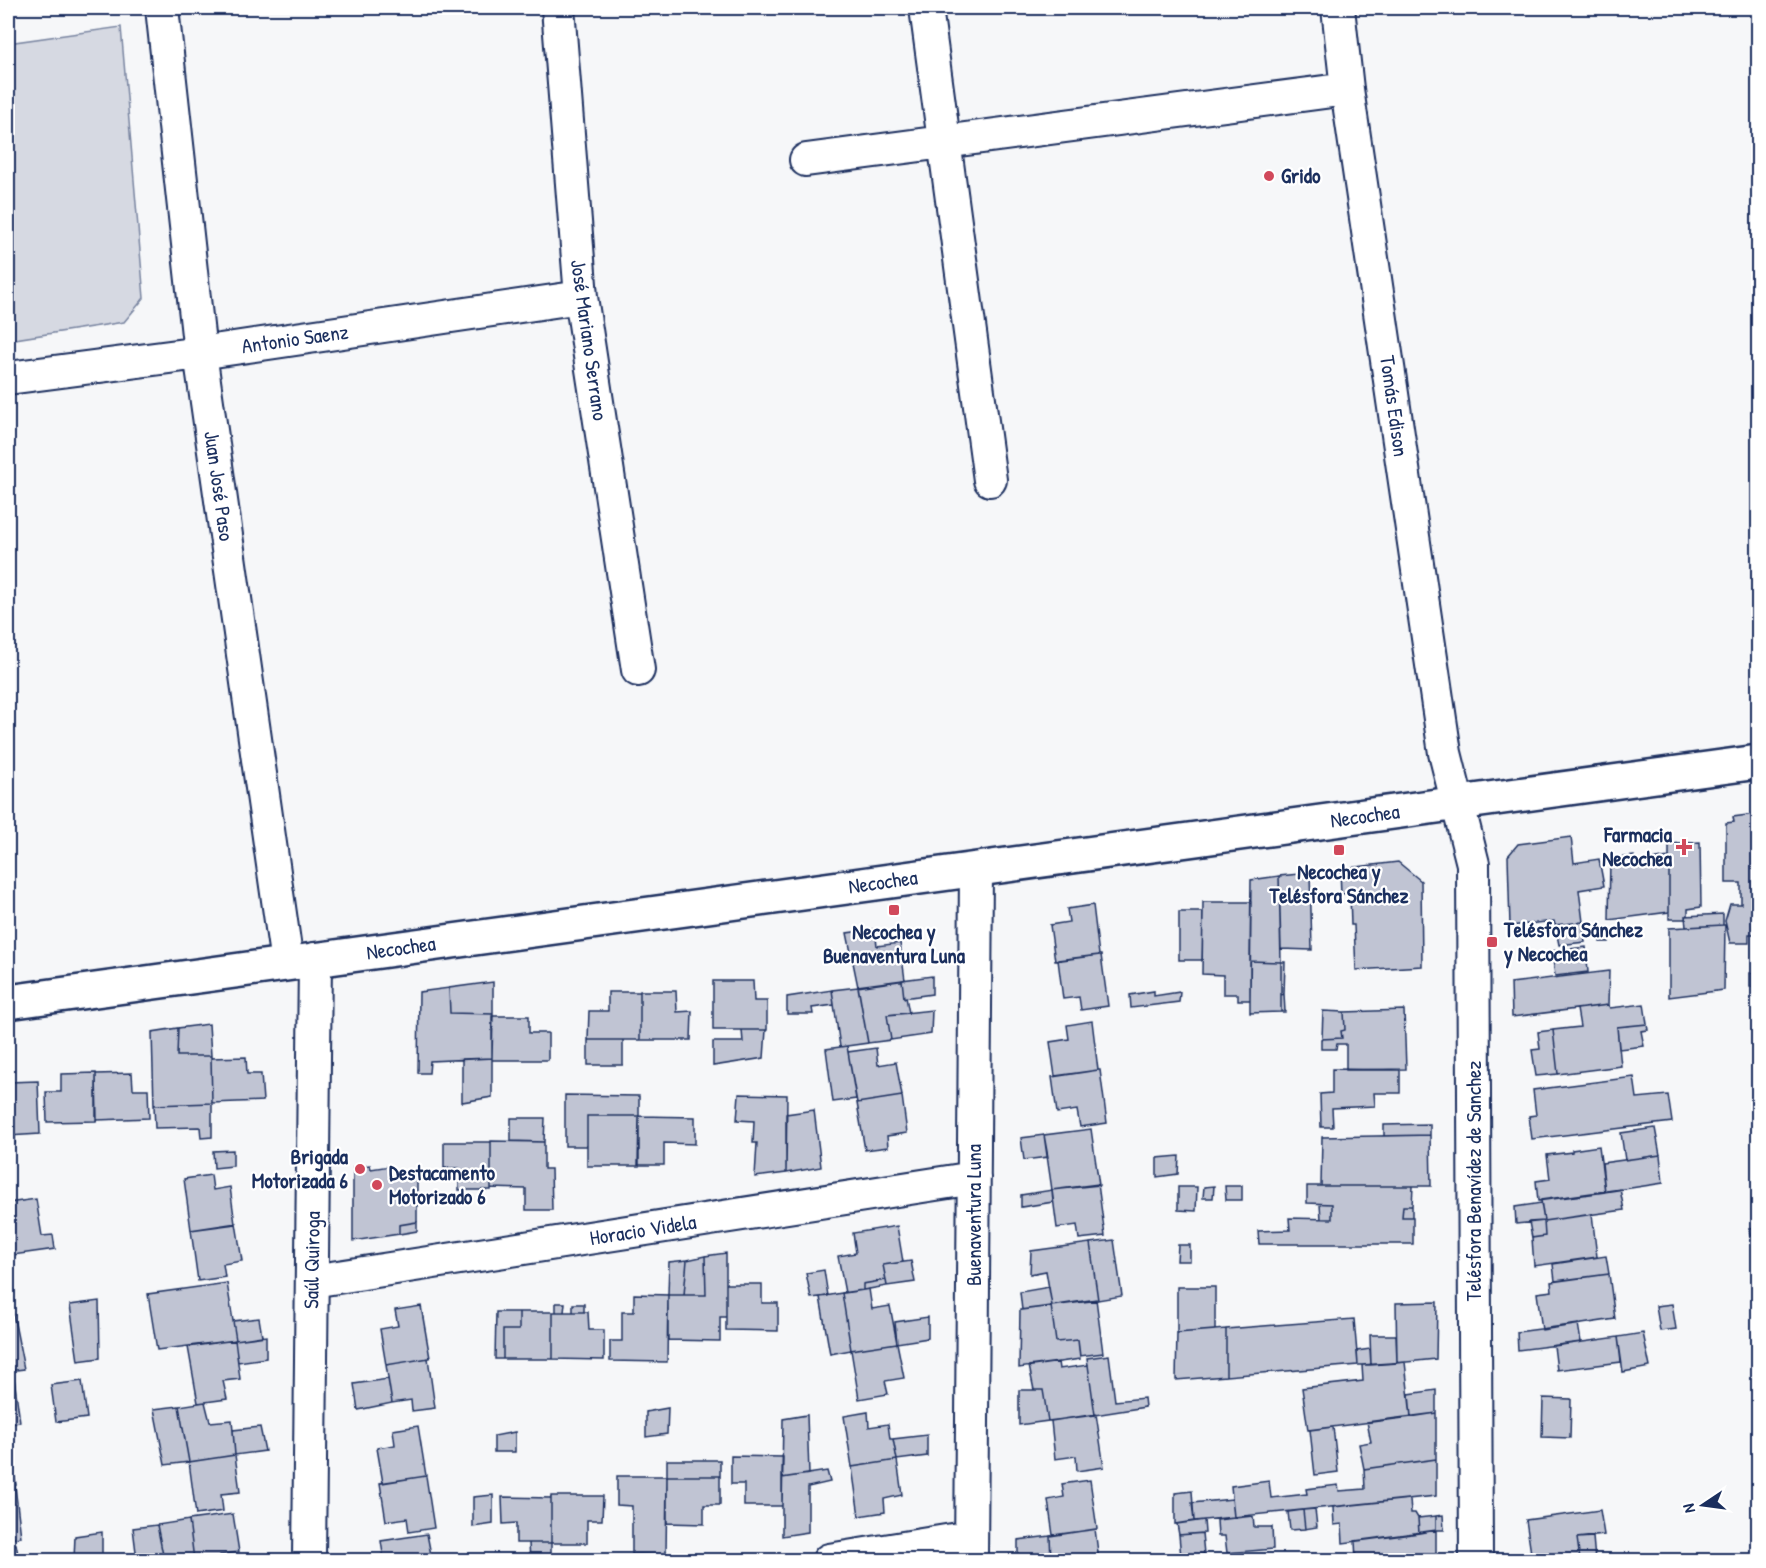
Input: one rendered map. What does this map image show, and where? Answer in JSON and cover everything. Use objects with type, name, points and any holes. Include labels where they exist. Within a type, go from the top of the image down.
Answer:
[{"type":"main road","name":"Necochea","points":[[8,1002],[1758,762]]},
{"type":"street","name":"Juan José Paso","points":[[162,8],[200,353],[301,961]]},
{"type":"street","name":"José Mariano Serrano","points":[[558,8],[581,297],[638,670]]},
{"type":"street","points":[[926,8],[990,480]]},
{"type":"street","name":"Tomás Edison","points":[[1338,8],[1347,89],[1440,720],[1445,753],[1458,803]]},
{"type":"street","points":[[806,160],[1347,89]]},
{"type":"street","name":"Antonio Saenz","points":[[8,378],[200,353],[581,297]]},
{"type":"street","name":"Telésfora Benavídez de Sanchez","points":[[1458,803],[1473,864],[1476,1560]]},
{"type":"street","name":"Buenaventura Luna","points":[[971,1549],[976,869]]},
{"type":"street","name":"Saúl Quiroga","points":[[301,961],[312,1281],[309,1560]]},
{"type":"street","name":"Horacio Videla","points":[[312,1281],[974,1178]]},
{"type":"street","points":[[829,1560],[971,1549]]},
{"type":"shaded area","points":[[121,27],[144,298],[124,322],[8,340],[8,43]]},
{"type":"building","points":[[1755,814],[1755,849],[1758,849],[1758,934],[1749,934],[1749,943],[1730,943],[1725,921],[1730,904],[1741,904],[1741,883],[1726,883],[1726,823],[1734,822],[1733,817]]},
{"type":"building","points":[[1571,837],[1574,863],[1599,859],[1604,886],[1579,890],[1583,922],[1555,925],[1554,921],[1510,926],[1508,856],[1518,844]]},
{"type":"building","points":[[1700,842],[1701,907],[1688,909],[1686,919],[1669,919],[1669,844]]},
{"type":"building","points":[[1634,856],[1635,863],[1669,857],[1669,912],[1609,920],[1610,859]]},
{"type":"building","points":[[1398,862],[1421,881],[1422,966],[1356,970],[1350,893],[1341,894],[1340,869]]},
{"type":"building","points":[[1310,873],[1312,950],[1281,949],[1279,876]]},
{"type":"building","points":[[1279,876],[1281,962],[1250,961],[1251,880]]},
{"type":"building","points":[[1203,902],[1251,902],[1250,1000],[1238,1000],[1238,994],[1223,994],[1223,975],[1202,974]]},
{"type":"building","points":[[1093,905],[1099,955],[1055,961],[1050,925],[1069,922],[1067,909]]},
{"type":"building","points":[[1179,912],[1203,912],[1202,960],[1179,960]]},
{"type":"building","points":[[1723,914],[1723,925],[1686,927],[1685,916]]},
{"type":"building","points":[[1583,922],[1585,942],[1559,945],[1555,925]]},
{"type":"building","points":[[1725,925],[1724,990],[1669,997],[1669,928]]},
{"type":"building","points":[[875,929],[877,946],[900,943],[905,980],[858,987],[847,933]]},
{"type":"building","points":[[1610,930],[1609,942],[1600,942],[1598,932]]},
{"type":"building","points":[[1586,947],[1588,972],[1555,976],[1552,951]]},
{"type":"building","points":[[1101,955],[1108,1006],[1081,1010],[1079,997],[1063,999],[1058,960]]},
{"type":"building","points":[[1250,961],[1281,962],[1281,1012],[1250,1013]]},
{"type":"building","points":[[1281,962],[1285,962],[1284,994],[1281,995]]},
{"type":"building","points":[[1609,971],[1608,1005],[1512,1017],[1511,983]]},
{"type":"building","points":[[1750,973],[1758,973],[1758,986],[1750,987]]},
{"type":"building","points":[[932,976],[932,994],[904,998],[902,980]]},
{"type":"building","points":[[902,980],[909,1013],[887,1015],[891,1040],[868,1043],[858,986]]},
{"type":"building","points":[[713,981],[753,981],[754,1001],[767,1001],[767,1030],[713,1030]]},
{"type":"building","points":[[493,982],[493,1014],[450,1013],[449,988]]},
{"type":"building","points":[[858,987],[868,1043],[840,1047],[832,990]]},
{"type":"building","points":[[449,988],[450,1013],[493,1014],[492,1058],[430,1061],[429,1073],[418,1073],[419,992]]},
{"type":"building","points":[[832,990],[834,1005],[812,1008],[813,1014],[787,1014],[787,997]]},
{"type":"building","points":[[640,991],[676,991],[677,1012],[692,1011],[691,1040],[640,1040]]},
{"type":"building","points":[[1154,991],[1154,996],[1180,992],[1179,1002],[1131,1008],[1130,995]]},
{"type":"building","points":[[608,992],[640,992],[640,1040],[588,1040],[589,1011],[608,1011]]},
{"type":"building","points":[[1284,994],[1285,1012],[1281,1012],[1281,995]]},
{"type":"building","points":[[1644,1004],[1647,1024],[1617,1027],[1621,1066],[1558,1074],[1553,1030],[1580,1027],[1577,1009]]},
{"type":"building","points":[[932,1010],[931,1034],[891,1040],[887,1015]]},
{"type":"building","points":[[1404,1010],[1406,1069],[1346,1070],[1346,1044],[1337,1044],[1336,1049],[1321,1049],[1321,1039],[1342,1038],[1341,1031],[1345,1030],[1344,1012]]},
{"type":"building","points":[[1323,1011],[1344,1012],[1345,1030],[1341,1031],[1342,1038],[1322,1039]]},
{"type":"building","points":[[492,1016],[529,1016],[529,1033],[548,1033],[548,1060],[492,1060]]},
{"type":"building","points":[[1092,1021],[1098,1070],[1055,1076],[1050,1042],[1069,1039],[1067,1025]]},
{"type":"building","points":[[209,1024],[211,1056],[177,1056],[178,1028]]},
{"type":"building","points":[[1647,1024],[1648,1030],[1641,1031],[1644,1046],[1619,1049],[1617,1027]]},
{"type":"building","points":[[178,1028],[177,1056],[211,1056],[212,1103],[154,1105],[152,1032]]},
{"type":"building","points":[[742,1030],[766,1030],[764,1058],[713,1066],[713,1042],[743,1042]]},
{"type":"building","points":[[1553,1030],[1558,1074],[1536,1076],[1532,1050],[1540,1049],[1538,1032]]},
{"type":"building","points":[[588,1040],[623,1040],[623,1065],[588,1065]]},
{"type":"building","points":[[847,1046],[856,1099],[833,1102],[826,1049]]},
{"type":"building","points":[[876,1048],[878,1065],[896,1062],[902,1096],[857,1103],[848,1052]]},
{"type":"building","points":[[246,1057],[247,1074],[261,1074],[263,1101],[212,1103],[211,1058]]},
{"type":"building","points":[[492,1058],[492,1097],[462,1102],[462,1059]]},
{"type":"building","points":[[1332,1069],[1400,1070],[1400,1093],[1374,1093],[1375,1106],[1332,1108],[1333,1127],[1321,1127],[1320,1094],[1332,1093]]},
{"type":"building","points":[[1100,1070],[1107,1123],[1080,1127],[1077,1110],[1057,1113],[1052,1077]]},
{"type":"building","points":[[96,1073],[96,1121],[47,1122],[46,1092],[61,1092],[61,1074]]},
{"type":"building","points":[[132,1073],[133,1089],[148,1089],[149,1118],[97,1120],[96,1074]]},
{"type":"building","points":[[1634,1077],[1637,1098],[1668,1095],[1672,1122],[1532,1139],[1529,1116],[1536,1115],[1533,1090]]},
{"type":"building","points":[[38,1081],[40,1134],[8,1136],[8,1082]]},
{"type":"building","points":[[739,1094],[787,1095],[786,1173],[755,1177],[757,1143],[753,1143],[754,1121],[737,1120]]},
{"type":"building","points":[[565,1095],[639,1096],[639,1116],[587,1116],[587,1146],[565,1146]]},
{"type":"building","points":[[902,1096],[907,1133],[887,1136],[888,1147],[865,1150],[857,1103]]},
{"type":"building","points":[[212,1103],[212,1137],[201,1138],[200,1127],[155,1128],[154,1105]]},
{"type":"building","points":[[814,1110],[821,1167],[786,1173],[786,1114]]},
{"type":"building","points":[[587,1116],[639,1116],[639,1166],[587,1166]]},
{"type":"building","points":[[639,1116],[695,1117],[695,1144],[664,1143],[664,1165],[638,1165]]},
{"type":"building","points":[[511,1118],[545,1118],[544,1142],[511,1141]]},
{"type":"building","points":[[1430,1124],[1430,1135],[1384,1136],[1384,1125]]},
{"type":"building","points":[[1655,1128],[1660,1155],[1625,1160],[1621,1133]]},
{"type":"building","points":[[1091,1129],[1099,1185],[1052,1190],[1044,1135]]},
{"type":"building","points":[[1044,1135],[1048,1157],[1024,1160],[1021,1138]]},
{"type":"building","points":[[1430,1135],[1431,1186],[1321,1186],[1322,1137]]},
{"type":"building","points":[[8,1136],[15,1136],[15,1144],[8,1144]]},
{"type":"building","points":[[491,1141],[544,1142],[544,1169],[551,1169],[552,1210],[526,1210],[526,1189],[491,1188]]},
{"type":"building","points":[[444,1142],[491,1142],[491,1190],[459,1190],[459,1168],[444,1168]]},
{"type":"building","points":[[1599,1146],[1605,1192],[1538,1201],[1536,1181],[1550,1179],[1547,1155]]},
{"type":"building","points":[[233,1150],[233,1166],[214,1168],[213,1151]]},
{"type":"building","points":[[1660,1155],[1663,1183],[1605,1192],[1602,1163]]},
{"type":"building","points":[[1179,1156],[1178,1174],[1157,1177],[1157,1158]]},
{"type":"building","points":[[370,1165],[371,1169],[390,1166],[392,1177],[417,1173],[417,1222],[399,1225],[399,1234],[353,1241],[353,1167]]},
{"type":"building","points":[[211,1175],[213,1190],[230,1187],[235,1224],[191,1230],[184,1179]]},
{"type":"building","points":[[1098,1184],[1105,1236],[1079,1239],[1077,1225],[1057,1228],[1052,1190]]},
{"type":"building","points":[[1214,1186],[1213,1198],[1203,1198],[1204,1187]]},
{"type":"building","points":[[1225,1186],[1242,1186],[1242,1200],[1226,1200]]},
{"type":"building","points":[[1307,1186],[1413,1186],[1412,1206],[1403,1206],[1402,1217],[1413,1217],[1413,1244],[1259,1244],[1258,1231],[1290,1230],[1289,1218],[1332,1219],[1332,1204],[1307,1203]]},
{"type":"building","points":[[1178,1187],[1197,1187],[1196,1211],[1178,1210]]},
{"type":"building","points":[[1620,1189],[1624,1210],[1544,1221],[1541,1200]]},
{"type":"building","points":[[1052,1190],[1053,1202],[1021,1207],[1021,1195]]},
{"type":"building","points":[[36,1199],[42,1236],[53,1235],[55,1249],[13,1255],[8,1203]]},
{"type":"building","points":[[1541,1203],[1544,1221],[1516,1224],[1515,1207]]},
{"type":"building","points":[[1320,1204],[1332,1204],[1332,1219],[1321,1219]]},
{"type":"building","points":[[1403,1206],[1412,1206],[1412,1217],[1402,1217]]},
{"type":"building","points":[[1592,1214],[1597,1257],[1534,1266],[1532,1238],[1545,1236],[1544,1221]]},
{"type":"building","points":[[8,1215],[13,1255],[8,1256]]},
{"type":"building","points":[[1544,1221],[1545,1236],[1532,1238],[1529,1222]]},
{"type":"building","points":[[417,1222],[417,1231],[399,1234],[399,1225]]},
{"type":"building","points":[[236,1223],[242,1261],[223,1264],[225,1277],[198,1281],[191,1230]]},
{"type":"building","points":[[897,1226],[903,1262],[883,1265],[886,1280],[863,1284],[863,1290],[845,1293],[838,1256],[856,1253],[853,1233]]},
{"type":"building","points":[[1758,1227],[1758,1235],[1751,1236],[1750,1228]]},
{"type":"building","points":[[1114,1240],[1122,1296],[1098,1300],[1090,1243]]},
{"type":"building","points":[[1090,1243],[1098,1300],[1052,1306],[1046,1271],[1030,1274],[1031,1251]]},
{"type":"building","points":[[1178,1245],[1190,1245],[1190,1261],[1177,1261]]},
{"type":"building","points":[[726,1253],[726,1317],[720,1317],[720,1341],[668,1340],[668,1295],[706,1295],[705,1256]]},
{"type":"building","points":[[705,1256],[706,1295],[684,1295],[687,1260]]},
{"type":"building","points":[[1606,1256],[1609,1274],[1555,1281],[1553,1264]]},
{"type":"building","points":[[687,1260],[684,1295],[668,1295],[669,1262]]},
{"type":"building","points":[[911,1261],[915,1282],[887,1286],[883,1265]]},
{"type":"building","points":[[8,1270],[13,1307],[8,1307]]},
{"type":"building","points":[[824,1270],[828,1296],[811,1298],[806,1273]]},
{"type":"building","points":[[1609,1274],[1615,1319],[1542,1330],[1537,1293],[1552,1291],[1551,1282]]},
{"type":"building","points":[[886,1280],[887,1286],[863,1290],[863,1284]]},
{"type":"building","points":[[227,1283],[236,1340],[157,1350],[148,1294]]},
{"type":"building","points":[[726,1284],[762,1284],[762,1303],[778,1303],[778,1331],[726,1330]]},
{"type":"building","points":[[1049,1287],[1052,1306],[1022,1310],[1020,1292]]},
{"type":"building","points":[[1177,1287],[1215,1287],[1215,1330],[1177,1333]]},
{"type":"building","points":[[869,1289],[872,1309],[890,1306],[897,1343],[851,1350],[842,1293]]},
{"type":"building","points":[[842,1293],[851,1350],[830,1354],[820,1297]]},
{"type":"building","points":[[634,1294],[668,1295],[667,1362],[610,1361],[610,1341],[622,1341],[622,1312],[634,1312]]},
{"type":"building","points":[[1096,1299],[1103,1353],[1080,1356],[1078,1340],[1056,1342],[1051,1306]]},
{"type":"building","points":[[99,1301],[100,1358],[78,1361],[70,1305]]},
{"type":"building","points":[[1437,1302],[1436,1359],[1397,1363],[1396,1303]]},
{"type":"building","points":[[556,1303],[565,1303],[564,1312],[556,1312]]},
{"type":"building","points":[[573,1304],[584,1304],[584,1312],[573,1312]]},
{"type":"building","points":[[1672,1304],[1676,1329],[1660,1331],[1656,1306]]},
{"type":"building","points":[[421,1306],[430,1358],[386,1365],[380,1329],[398,1326],[395,1310]]},
{"type":"building","points":[[1051,1306],[1056,1342],[1078,1340],[1080,1359],[1019,1368],[1020,1310]]},
{"type":"building","points":[[496,1312],[519,1312],[519,1330],[503,1330],[503,1359],[495,1359]]},
{"type":"building","points":[[519,1312],[553,1312],[553,1359],[503,1359],[503,1330],[519,1330]]},
{"type":"building","points":[[553,1312],[588,1312],[589,1330],[604,1330],[604,1360],[553,1359]]},
{"type":"building","points":[[8,1313],[13,1313],[24,1369],[8,1371]]},
{"type":"building","points":[[928,1317],[928,1338],[897,1343],[895,1322]]},
{"type":"building","points":[[259,1318],[262,1336],[236,1340],[233,1321]]},
{"type":"building","points":[[1354,1319],[1358,1365],[1226,1376],[1226,1329]]},
{"type":"building","points":[[1578,1324],[1581,1342],[1518,1350],[1517,1332]]},
{"type":"building","points":[[1226,1329],[1226,1376],[1176,1380],[1177,1333]]},
{"type":"building","points":[[1643,1333],[1650,1367],[1623,1372],[1618,1337]]},
{"type":"building","points":[[1370,1335],[1396,1335],[1397,1363],[1371,1365]]},
{"type":"building","points":[[266,1336],[266,1358],[238,1362],[235,1340]]},
{"type":"building","points":[[1618,1337],[1621,1362],[1557,1370],[1554,1346]]},
{"type":"building","points":[[235,1340],[240,1379],[223,1381],[227,1399],[198,1403],[188,1347]]},
{"type":"building","points":[[897,1343],[904,1378],[885,1381],[888,1394],[859,1399],[851,1350]]},
{"type":"building","points":[[1370,1349],[1371,1365],[1358,1365],[1357,1351]]},
{"type":"building","points":[[1109,1355],[1115,1401],[1144,1398],[1145,1407],[1095,1415],[1087,1358]]},
{"type":"building","points":[[428,1358],[435,1408],[412,1411],[411,1400],[392,1403],[386,1365]]},
{"type":"building","points":[[1058,1362],[1059,1369],[1088,1365],[1095,1415],[1048,1421],[1043,1390],[1034,1390],[1029,1366]]},
{"type":"building","points":[[1405,1362],[1411,1417],[1308,1430],[1302,1388],[1363,1381],[1362,1365]]},
{"type":"building","points":[[13,1370],[20,1422],[8,1424],[8,1371]]},
{"type":"building","points":[[388,1379],[392,1403],[358,1410],[354,1384]]},
{"type":"building","points":[[82,1381],[87,1418],[56,1422],[51,1385]]},
{"type":"building","points":[[1019,1390],[1043,1390],[1048,1421],[1019,1425]]},
{"type":"building","points":[[1436,1390],[1436,1413],[1411,1417],[1409,1394]]},
{"type":"building","points":[[1543,1398],[1571,1399],[1570,1438],[1542,1437]]},
{"type":"building","points":[[205,1402],[210,1422],[232,1420],[235,1455],[189,1462],[179,1406]]},
{"type":"building","points":[[179,1406],[189,1462],[165,1465],[154,1409]]},
{"type":"building","points":[[668,1408],[667,1434],[646,1437],[646,1412]]},
{"type":"building","points":[[868,1412],[869,1427],[888,1424],[897,1460],[852,1467],[844,1416]]},
{"type":"building","points":[[1436,1413],[1436,1459],[1364,1469],[1359,1444],[1371,1442],[1367,1422]]},
{"type":"building","points":[[1096,1414],[1104,1467],[1077,1471],[1076,1456],[1055,1459],[1051,1421]]},
{"type":"building","points":[[807,1415],[809,1474],[782,1478],[783,1419]]},
{"type":"building","points":[[418,1426],[426,1476],[383,1483],[377,1448],[395,1445],[393,1430]]},
{"type":"building","points":[[260,1427],[265,1451],[235,1455],[233,1430]]},
{"type":"building","points":[[1333,1427],[1338,1472],[1315,1475],[1310,1430]]},
{"type":"building","points":[[515,1432],[515,1452],[494,1452],[494,1436]]},
{"type":"building","points":[[927,1435],[927,1456],[897,1460],[893,1439]]},
{"type":"building","points":[[8,1438],[16,1485],[8,1486]]},
{"type":"building","points":[[235,1455],[240,1492],[221,1494],[223,1511],[196,1515],[189,1462]]},
{"type":"building","points":[[731,1456],[783,1457],[782,1506],[744,1506],[744,1484],[731,1484]]},
{"type":"building","points":[[1436,1459],[1436,1496],[1234,1517],[1231,1486],[1269,1481],[1271,1498],[1307,1494],[1306,1489],[1338,1485],[1339,1491],[1365,1489],[1364,1469]]},
{"type":"building","points":[[667,1460],[720,1460],[720,1476],[667,1476]]},
{"type":"building","points":[[897,1460],[902,1495],[884,1499],[885,1512],[859,1516],[852,1467]]},
{"type":"building","points":[[827,1471],[830,1482],[808,1487],[808,1532],[782,1536],[782,1478]]},
{"type":"building","points":[[426,1476],[434,1528],[409,1532],[407,1518],[386,1521],[380,1483]]},
{"type":"building","points":[[617,1476],[667,1476],[666,1555],[632,1554],[632,1506],[617,1505]]},
{"type":"building","points":[[667,1476],[720,1476],[720,1505],[704,1505],[704,1524],[667,1523]]},
{"type":"building","points":[[1090,1480],[1097,1529],[1053,1535],[1048,1500],[1064,1497],[1062,1484]]},
{"type":"building","points":[[8,1486],[15,1486],[21,1537],[8,1539]]},
{"type":"building","points":[[1192,1491],[1194,1521],[1175,1524],[1175,1493]]},
{"type":"building","points":[[493,1495],[493,1524],[473,1527],[473,1497]]},
{"type":"building","points":[[551,1496],[603,1496],[602,1520],[587,1520],[587,1543],[551,1543]]},
{"type":"building","points":[[502,1497],[551,1498],[551,1543],[516,1543],[516,1523],[503,1524]]},
{"type":"building","points":[[1232,1499],[1234,1517],[1194,1521],[1192,1503]]},
{"type":"building","points":[[1410,1499],[1411,1513],[1415,1513],[1418,1518],[1419,1533],[1343,1543],[1342,1524],[1334,1525],[1333,1507]]},
{"type":"building","points":[[1315,1509],[1317,1527],[1305,1529],[1303,1510]]},
{"type":"building","points":[[1303,1510],[1305,1529],[1290,1530],[1288,1512]]},
{"type":"building","points":[[1600,1510],[1604,1535],[1577,1538],[1580,1560],[1532,1560],[1526,1520]]},
{"type":"building","points":[[233,1514],[239,1552],[220,1555],[221,1560],[194,1560],[189,1520]]},
{"type":"building","points":[[1443,1515],[1444,1530],[1436,1530],[1436,1516]]},
{"type":"building","points":[[1253,1516],[1254,1527],[1272,1527],[1273,1549],[1227,1553],[1225,1536],[1218,1536],[1217,1520]]},
{"type":"building","points":[[1436,1516],[1436,1530],[1419,1533],[1418,1518]]},
{"type":"building","points":[[189,1520],[194,1560],[164,1560],[157,1525]]},
{"type":"building","points":[[1204,1520],[1205,1533],[1179,1535],[1177,1524]]},
{"type":"building","points":[[157,1525],[164,1560],[137,1560],[133,1528]]},
{"type":"building","points":[[1095,1529],[1099,1560],[1051,1560],[1050,1536]]},
{"type":"building","points":[[1436,1530],[1436,1560],[1356,1560],[1355,1541]]},
{"type":"building","points":[[102,1532],[102,1560],[74,1560],[75,1536]]},
{"type":"building","points":[[1202,1533],[1204,1554],[1181,1557],[1179,1535]]},
{"type":"building","points":[[427,1534],[432,1560],[384,1560],[381,1541]]},
{"type":"building","points":[[1050,1536],[1051,1560],[1018,1560],[1018,1540]]},
{"type":"building","points":[[1593,1537],[1595,1560],[1580,1560],[1577,1538]]},
{"type":"building","points":[[529,1543],[551,1543],[551,1560],[530,1560]]},
{"type":"building","points":[[16,1544],[19,1560],[8,1560],[8,1545]]},
{"type":"place","name":"Grido","points":[[1269,176]]},
{"type":"place","name":"Farmacia Necochea","points":[[1684,847]]},
{"type":"place","name":"Necochea y Telésfora Sánchez","points":[[1339,850]]},
{"type":"place","name":"Necochea y Buenaventura Luna","points":[[894,910]]},
{"type":"place","name":"Telésfora Sánchez y Necochea","points":[[1492,942]]},
{"type":"place","name":"Brigada Motorizada 6","points":[[360,1169]]},
{"type":"place","name":"Destacamento Motorizado 6","points":[[377,1185]]}]
